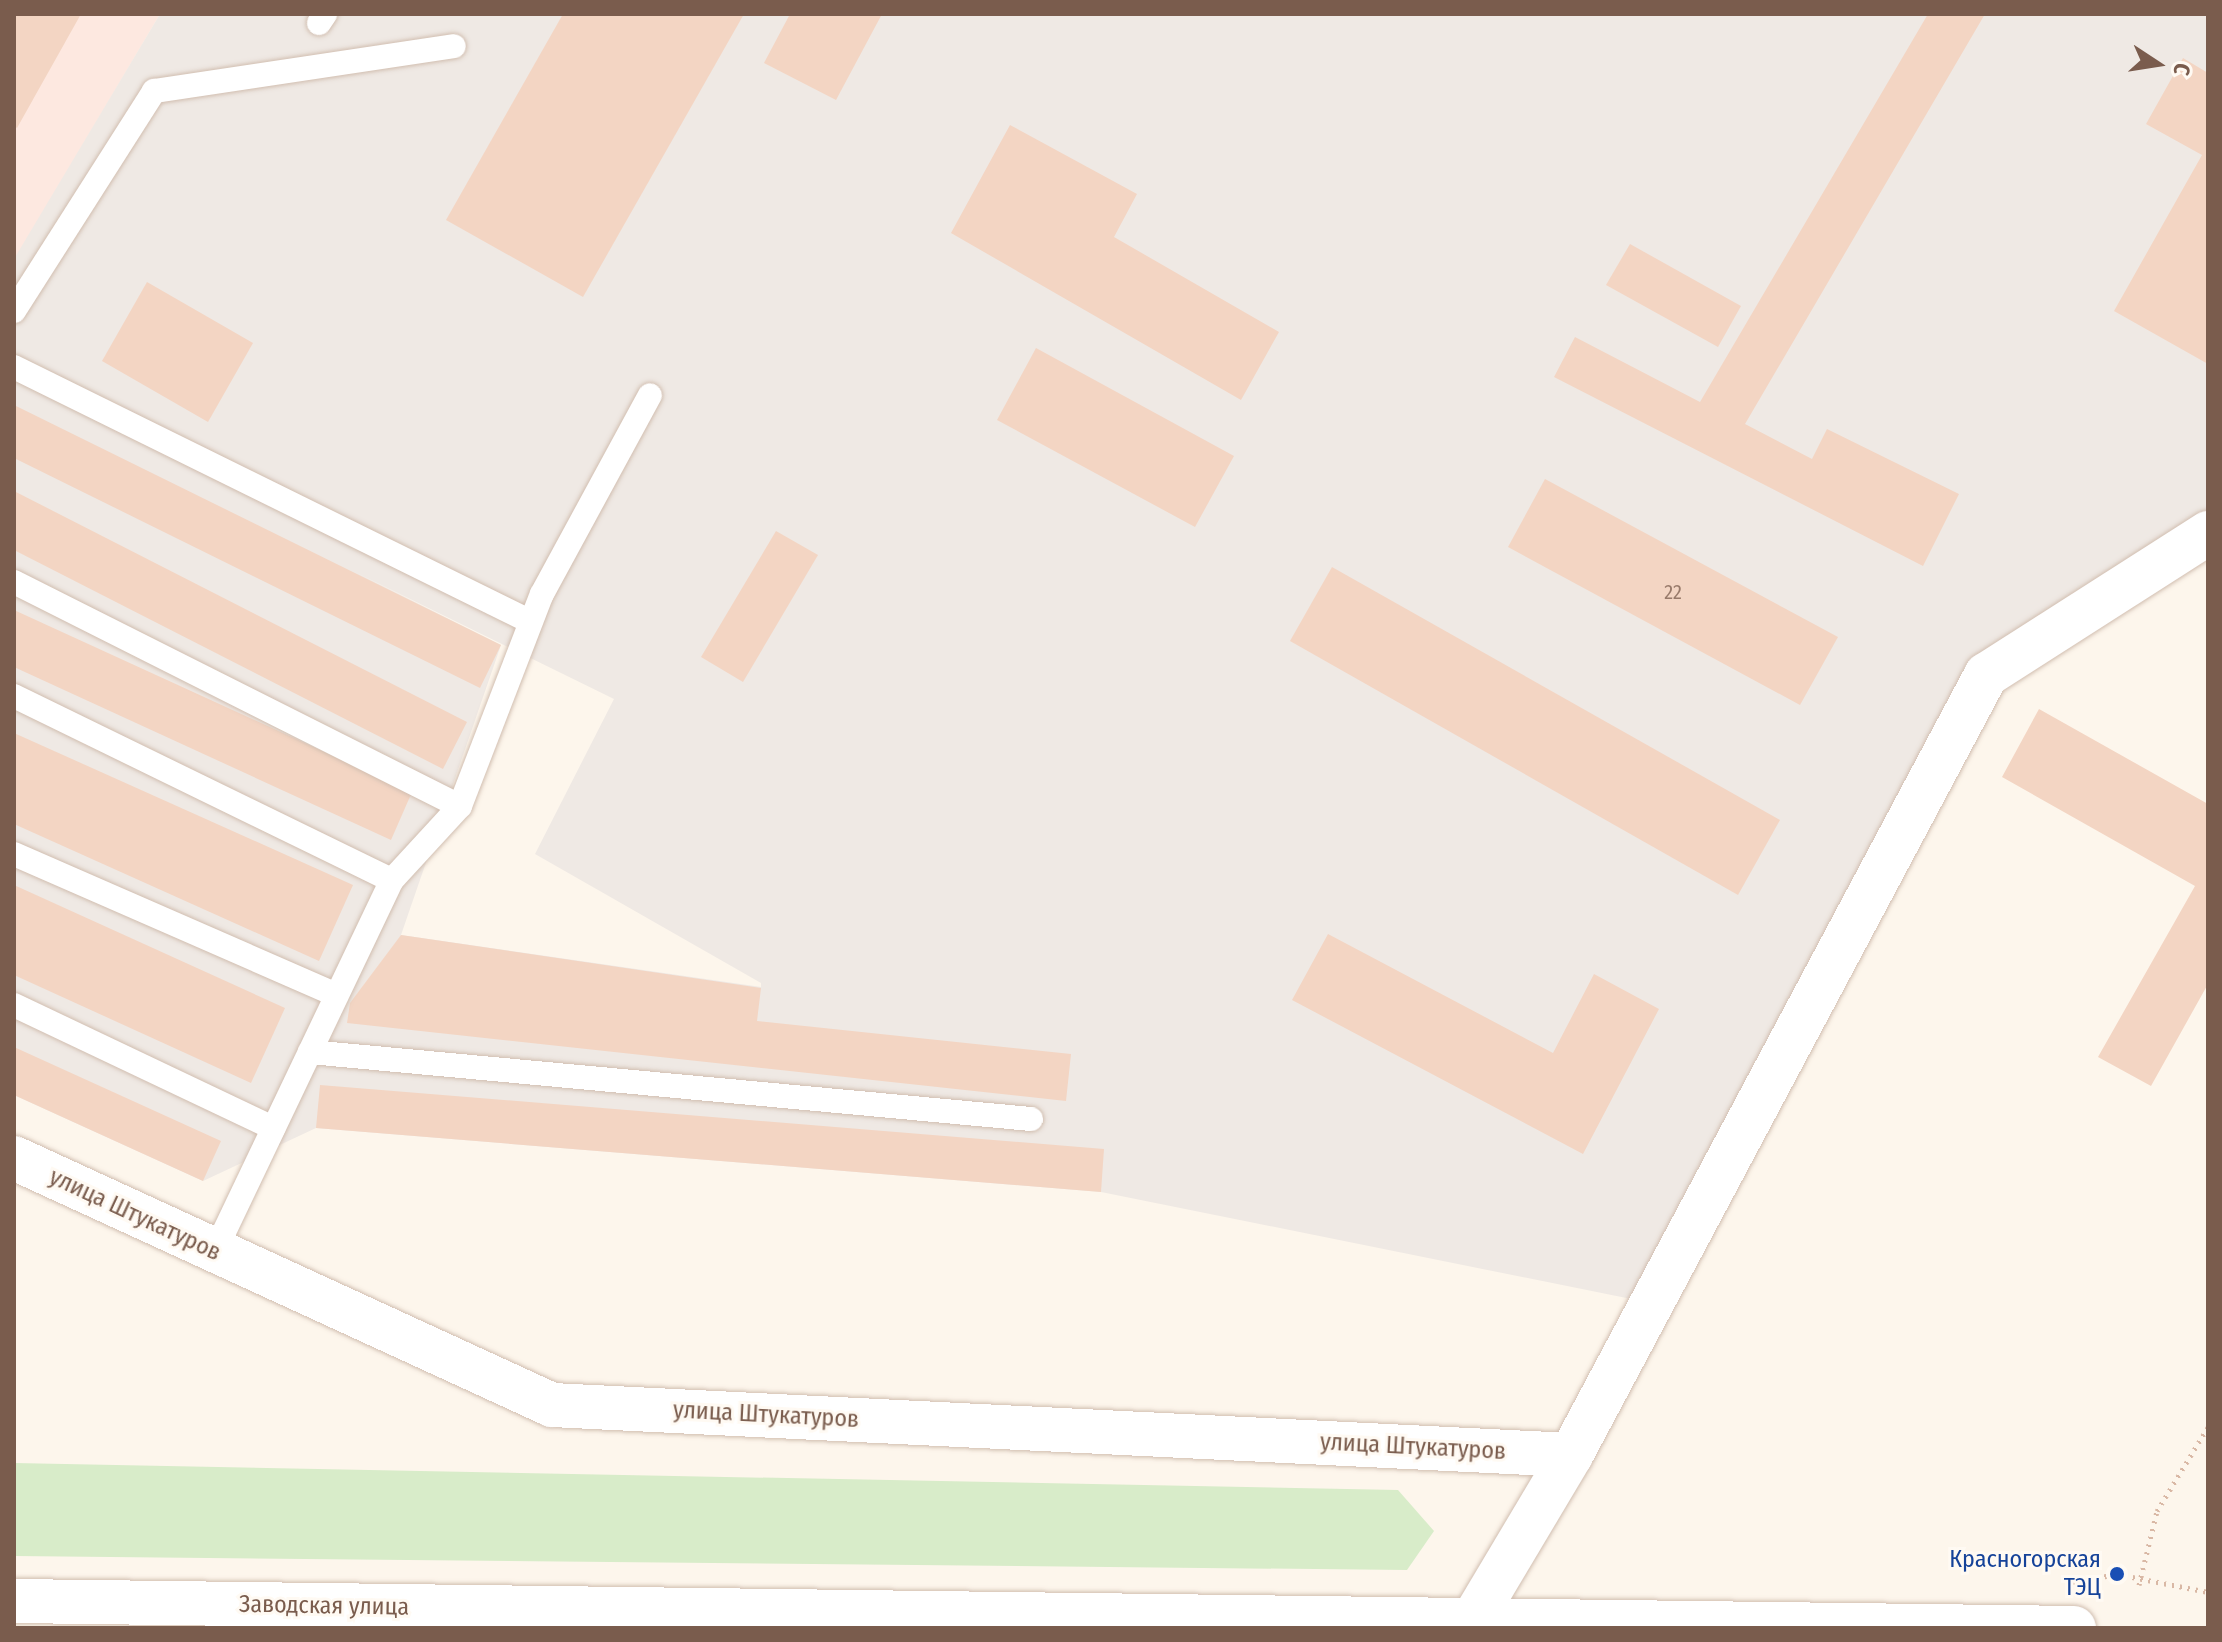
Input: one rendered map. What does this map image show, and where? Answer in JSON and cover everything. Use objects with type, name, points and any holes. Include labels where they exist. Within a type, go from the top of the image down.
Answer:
[{"type":"street","points":[[1476,1622],[1571,1455],[1986,675],[2208,533]]},
{"type":"street","name":"улица Штукатуров","points":[[14,1158],[214,1253],[552,1405],[1571,1455]]},
{"type":"street","name":"Заводская улица","points":[[14,1601],[2074,1628]]},
{"type":"lane","points":[[14,311],[154,91],[454,46]]},
{"type":"lane","points":[[14,367],[531,622]]},
{"type":"lane","points":[[214,1253],[392,880],[460,806],[531,622],[650,395]]},
{"type":"lane","points":[[14,582],[460,806]]},
{"type":"lane","points":[[14,696],[392,880]]},
{"type":"lane","points":[[14,854],[336,995]]},
{"type":"lane","points":[[14,1005],[273,1128]]},
{"type":"lane","points":[[310,1052],[1031,1119]]},
{"type":"path","points":[[2139,1585],[2157,1511],[2208,1427]]},
{"type":"shaded area","points":[[14,14],[160,14],[14,261]]},
{"type":"shaded area","points":[[160,14],[2208,14],[2208,533],[1986,675],[1651,1303],[1101,1192],[316,1128],[203,1181],[14,1095],[14,259]],"holes":[[[353,571],[614,699],[535,854],[761,983],[761,987],[401,935],[501,645]]]},
{"type":"green space","points":[[14,1463],[1398,1490],[1434,1531],[1407,1570],[14,1556]]},
{"type":"building","points":[[14,14],[81,14],[17,128],[14,126]]},
{"type":"building","points":[[563,14],[744,14],[583,297],[446,220]]},
{"type":"building","points":[[790,14],[882,14],[836,100],[764,63]]},
{"type":"building","points":[[1928,14],[1985,14],[1745,424],[1812,459],[1827,429],[1959,494],[1923,566],[1554,377],[1575,337],[1700,402]]},
{"type":"building","points":[[2183,58],[2208,73],[2208,364],[2114,311],[2202,155],[2146,124]]},
{"type":"building","points":[[1010,125],[1137,194],[1114,237],[1279,332],[1241,400],[951,233]]},
{"type":"building","points":[[1630,244],[1741,306],[1718,347],[1606,285]]},
{"type":"building","points":[[147,282],[253,343],[208,422],[102,361]]},
{"type":"building","points":[[1036,348],[1234,456],[1195,527],[997,420]]},
{"type":"building","points":[[14,405],[501,645],[480,688],[14,458]]},
{"type":"building","points":[[1545,479],[1838,637],[1800,705],[1508,547]]},
{"type":"building","points":[[14,491],[467,722],[443,769],[14,550]]},
{"type":"building","points":[[776,531],[818,555],[743,682],[701,657]]},
{"type":"building","points":[[1332,567],[1780,820],[1738,895],[1290,641]]},
{"type":"building","points":[[14,610],[412,792],[391,840],[14,667]]},
{"type":"building","points":[[2039,709],[2208,804],[2208,984],[2151,1086],[2098,1057],[2195,886],[2002,777]]},
{"type":"building","points":[[14,733],[353,885],[319,961],[14,824]]},
{"type":"building","points":[[14,885],[285,1008],[251,1083],[14,975]]},
{"type":"building","points":[[1328,934],[1553,1053],[1594,974],[1659,1009],[1583,1154],[1292,1000]]},
{"type":"building","points":[[401,935],[761,988],[757,1021],[1071,1054],[1066,1101],[347,1023],[350,1003]]},
{"type":"building","points":[[14,1047],[221,1141],[203,1181],[14,1095]]},
{"type":"building","points":[[320,1085],[1104,1149],[1101,1192],[316,1128]]},
{"type":"place","name":"Красногорская ТЭЦ","points":[[2117,1574]]}]
